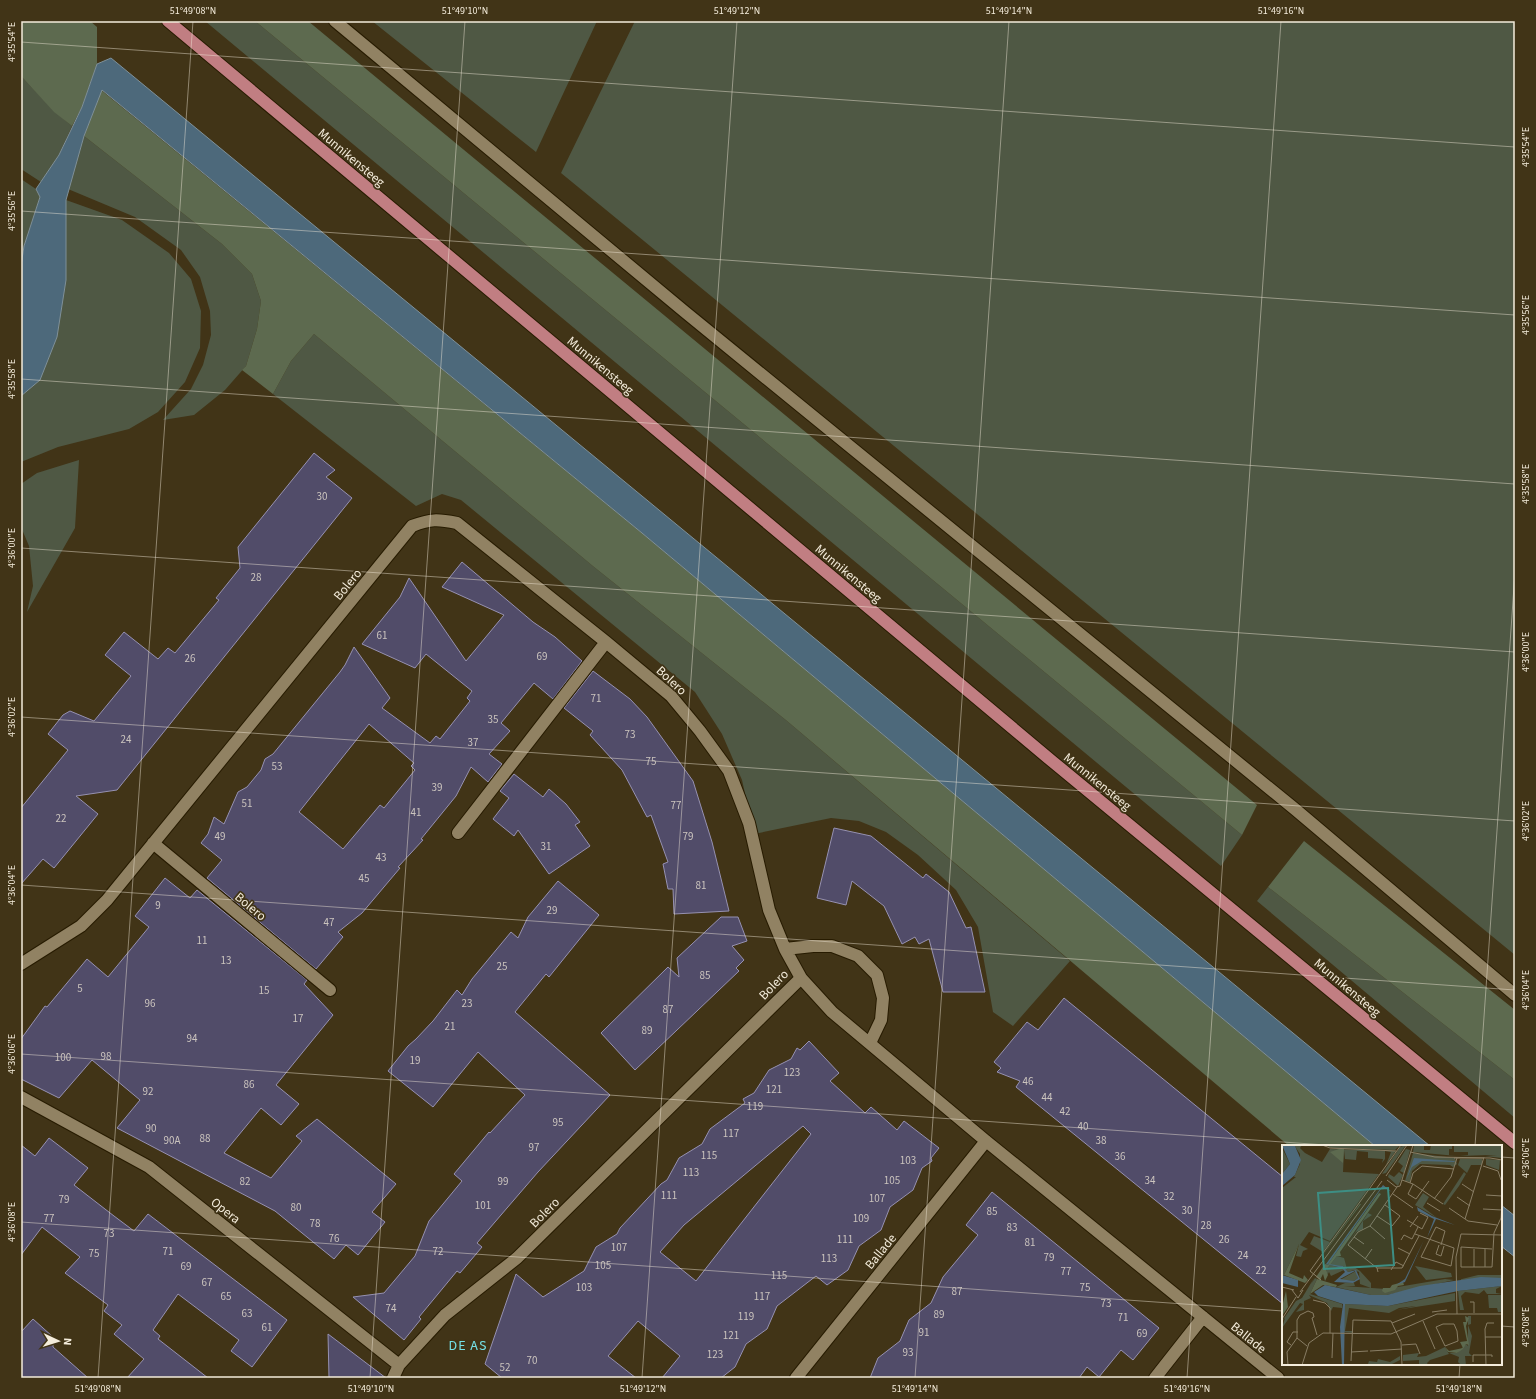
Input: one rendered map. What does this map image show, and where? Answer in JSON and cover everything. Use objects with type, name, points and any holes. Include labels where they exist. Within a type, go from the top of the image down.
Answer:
[{"type":"main road","name":"Munnikensteeg","points":[[168,21],[1059,767],[1515,1143]]},
{"type":"street","points":[[335,21],[685,312],[1296,810],[1515,995]]},
{"type":"street","name":"Bolero","points":[[21,964],[81,926],[107,900],[412,526],[429,520],[443,520],[457,523],[671,696],[729,771],[749,823],[769,910],[785,949],[801,978],[517,1258],[445,1315],[399,1365]]},
{"type":"street","points":[[458,833],[606,642]]},
{"type":"street","name":"Bolero","points":[[154,843],[330,990]]},
{"type":"street","points":[[785,949],[813,946],[832,946],[858,956],[877,975],[883,998],[880,1020],[870,1043]]},
{"type":"street","name":"Ballade","points":[[801,978],[832,1012],[986,1141],[1278,1378]]},
{"type":"street","name":"Opera","points":[[21,1097],[149,1167],[399,1365]]},
{"type":"street","name":"Ballade","points":[[796,1378],[986,1141]]},
{"type":"street","points":[[1155,1378],[1203,1317]]},
{"type":"street","points":[[393,1378],[399,1365]]},
{"type":"green space","points":[[21,21],[90,21],[97,27],[97,64],[82,107],[72,126],[54,112],[21,76]]},
{"type":"green space","points":[[205,21],[255,21],[1242,835],[1221,866]]},
{"type":"green space","points":[[255,21],[308,21],[1257,805],[1242,835]]},
{"type":"green space","points":[[372,21],[597,21],[536,152]]},
{"type":"green space","points":[[635,21],[1515,21],[1515,955],[561,173]]},
{"type":"green space","points":[[21,76],[54,111],[72,126],[59,155],[41,182],[21,169]]},
{"type":"green space","points":[[101,90],[642,533],[1374,1145],[1288,1145],[787,721],[594,567],[314,334],[291,361],[273,394],[242,370],[246,366],[257,329],[261,301],[252,274],[222,244],[84,136]]},
{"type":"green space","points":[[84,136],[222,244],[252,274],[261,301],[257,329],[246,366],[225,390],[194,415],[163,420],[191,389],[203,365],[211,335],[210,311],[200,277],[181,250],[135,217],[68,189]]},
{"type":"green space","points":[[21,179],[36,189],[40,197],[24,246],[21,266]]},
{"type":"green space","points":[[66,200],[122,220],[169,253],[191,279],[201,311],[200,348],[185,382],[158,412],[129,429],[58,447],[21,462],[21,396],[40,380],[65,236]]},
{"type":"green space","points":[[314,334],[594,567],[787,721],[1070,961],[1013,1026],[993,1012],[978,927],[956,890],[918,855],[886,832],[859,821],[831,818],[754,834],[742,780],[722,734],[695,692],[461,500],[442,494],[416,506],[273,394],[291,361]]},
{"type":"green space","points":[[79,460],[75,528],[27,612],[33,586],[29,546],[21,527],[21,484],[37,473]]},
{"type":"green space","points":[[1304,841],[1515,1010],[1515,1080],[1268,887]]},
{"type":"green space","points":[[1268,887],[1515,1080],[1515,1118],[1257,901]]},
{"type":"water","points":[[111,58],[1429,1145],[1374,1145],[642,533],[102,90],[84,136],[66,200],[66,280],[57,337],[40,380],[21,396],[21,266],[24,246],[40,197],[36,189],[59,155],[82,107],[97,64]]},
{"type":"water","points":[[1502,1206],[1515,1216],[1515,1257],[1502,1247]]},
{"type":"building","points":[[314,453],[335,470],[326,477],[352,498],[117,790],[76,796],[98,814],[54,868],[43,859],[21,884],[21,808],[68,750],[48,734],[63,715],[70,711],[94,721],[131,676],[105,655],[124,632],[158,659],[168,648],[175,653],[219,600],[216,598],[240,568],[238,547]]},
{"type":"building","points":[[462,562],[533,622],[555,637],[582,661],[553,699],[534,683],[501,723],[510,731],[489,754],[502,764],[488,782],[471,767],[456,796],[421,839],[423,840],[398,867],[400,868],[362,913],[338,932],[343,937],[316,969],[207,878],[222,860],[201,843],[208,834],[214,817],[224,824],[238,792],[247,787],[261,770],[265,759],[273,754],[340,672],[354,647],[390,698],[382,708],[430,743],[436,736],[440,739],[470,701],[467,698],[472,691],[426,654],[415,668],[362,644],[400,597],[409,578],[466,661],[504,615],[442,587]],"holes":[[[369,724],[414,763],[411,766],[415,770],[384,808],[380,805],[343,849],[299,812]]]},
{"type":"building","points":[[593,671],[630,699],[647,717],[693,781],[712,842],[729,911],[674,914],[673,889],[668,889],[663,864],[668,862],[651,815],[647,817],[622,770],[590,735],[593,731],[564,708]]},
{"type":"building","points":[[514,774],[543,797],[549,789],[566,804],[580,822],[575,825],[590,846],[549,874],[518,830],[514,836],[493,819],[509,798],[500,791]]},
{"type":"building","points":[[834,828],[871,836],[923,878],[926,874],[949,892],[966,928],[971,927],[985,992],[943,992],[929,939],[919,944],[915,937],[902,944],[884,906],[852,881],[846,905],[817,898]]},
{"type":"building","points":[[165,878],[190,898],[197,890],[307,980],[304,984],[333,1015],[276,1085],[299,1104],[281,1125],[261,1108],[224,1153],[271,1178],[302,1141],[296,1136],[317,1119],[396,1184],[372,1212],[385,1222],[358,1255],[346,1245],[334,1259],[275,1211],[117,1128],[140,1100],[92,1060],[59,1098],[21,1079],[21,1039],[45,1006],[47,1007],[87,959],[108,977],[149,927],[135,916]]},
{"type":"building","points":[[558,881],[599,915],[549,977],[546,974],[515,1012],[610,1095],[538,1172],[477,1243],[482,1247],[460,1273],[457,1271],[419,1317],[421,1319],[404,1340],[353,1297],[384,1293],[415,1256],[429,1221],[462,1181],[454,1174],[489,1132],[490,1133],[525,1095],[478,1052],[433,1107],[388,1071],[408,1046],[433,1021],[457,990],[462,995],[472,979],[511,932],[518,938],[528,917]]},
{"type":"building","points":[[721,917],[738,917],[747,941],[732,946],[744,960],[736,968],[739,971],[635,1070],[601,1033],[668,967],[679,977],[677,958]]},
{"type":"building","points":[[1064,998],[1282,1176],[1282,1303],[1016,1087],[1020,1081],[997,1072],[1001,1068],[994,1062],[1027,1022],[1038,1030]]},
{"type":"building","points":[[809,1041],[839,1073],[830,1081],[865,1113],[871,1107],[897,1130],[904,1121],[939,1148],[931,1158],[932,1161],[922,1168],[913,1190],[890,1207],[881,1230],[859,1246],[848,1270],[827,1285],[816,1276],[777,1306],[767,1329],[746,1344],[735,1367],[721,1378],[662,1378],[680,1356],[638,1321],[608,1356],[636,1378],[502,1378],[485,1364],[516,1274],[543,1297],[584,1271],[596,1247],[617,1234],[620,1228],[661,1184],[667,1180],[679,1158],[702,1144],[710,1129],[745,1103],[743,1099],[754,1093],[769,1070],[791,1059],[797,1048],[800,1050]],"holes":[[[803,1126],[811,1134],[696,1281],[660,1252],[684,1225]]]},
{"type":"building","points":[[49,1138],[88,1168],[74,1185],[114,1216],[134,1231],[148,1214],[287,1320],[252,1367],[231,1351],[239,1340],[178,1294],[153,1330],[160,1336],[158,1339],[208,1378],[127,1378],[144,1359],[114,1334],[122,1325],[104,1311],[108,1305],[65,1273],[80,1257],[42,1227],[21,1255],[21,1145],[35,1156]]},
{"type":"building","points":[[992,1192],[1159,1328],[1133,1360],[1121,1350],[1099,1377],[1087,1367],[1079,1378],[870,1378],[878,1358],[900,1341],[909,1320],[931,1303],[943,1277],[978,1235],[966,1225]]},
{"type":"building","points":[[33,1319],[53,1337],[53,1347],[88,1378],[21,1378],[21,1332]]},
{"type":"building","points":[[328,1334],[386,1378],[329,1378]]},
{"type":"district","name":"DE AS","points":[[468,1345]]}]
